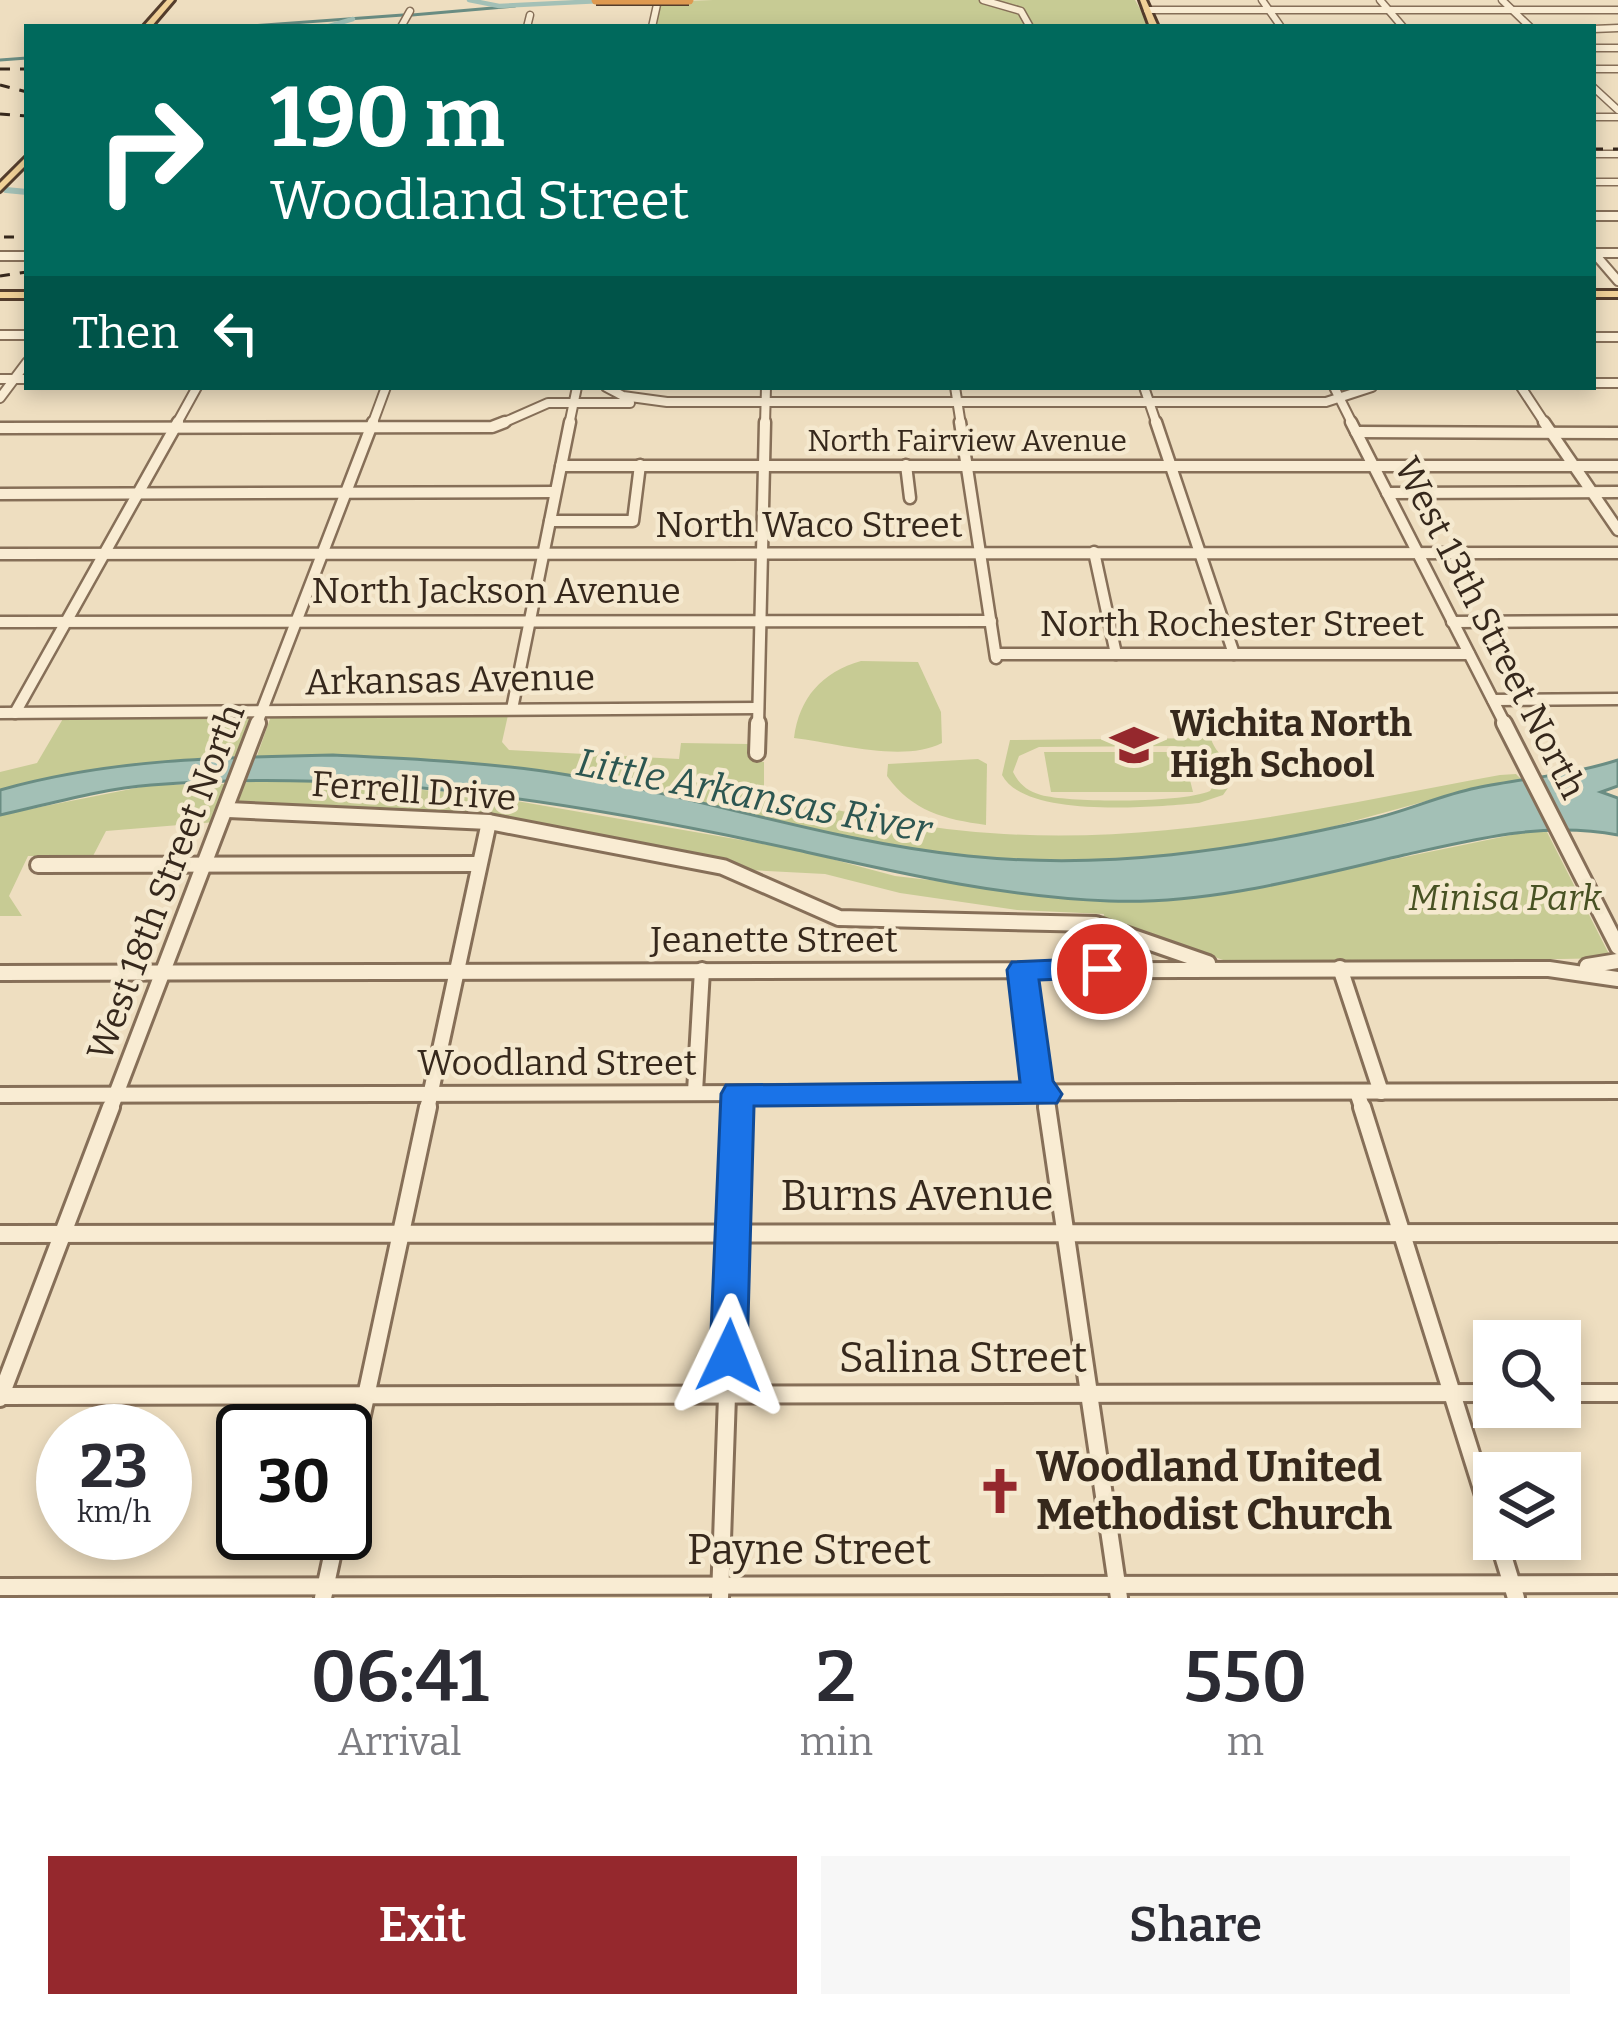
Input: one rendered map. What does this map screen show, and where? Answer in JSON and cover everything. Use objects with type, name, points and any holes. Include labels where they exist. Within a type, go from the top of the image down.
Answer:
[{"type":"highway","points":[[596,0],[689,0]]},
{"type":"main road","points":[[150,23],[174,0]]},
{"type":"main road","points":[[0,188],[24,162]]},
{"type":"street","points":[[983,0],[1021,11],[1028,24]]},
{"type":"street","points":[[1262,0],[1279,24]]},
{"type":"street","points":[[1380,0],[1400,24]]},
{"type":"street","points":[[1502,0],[1527,24]]},
{"type":"street","points":[[1143,3],[1269,10],[1618,10]]},
{"type":"street","points":[[403,24],[409,15]]},
{"type":"street","points":[[527,24],[530,15]]},
{"type":"street","points":[[1596,91],[1618,114]]},
{"type":"street","points":[[1596,256],[1618,281]]},
{"type":"street","points":[[0,398],[24,366]]},
{"type":"street","points":[[0,380],[24,379]]},
{"type":"street","points":[[15,713],[195,390]]},
{"type":"street","name":"West 18th Street North","points":[[0,1396],[385,390]]},
{"type":"street","points":[[512,709],[576,390]]},
{"type":"street","points":[[616,390],[648,400]]},
{"type":"street","points":[[757,753],[766,390]]},
{"type":"street","points":[[956,390],[991,621]]},
{"type":"street","points":[[1145,390],[1234,653]]},
{"type":"street","name":"West 13th Street North","points":[[1336,390],[1618,947]]},
{"type":"street","points":[[0,428],[502,426],[540,405],[574,403],[1341,400],[1365,390]]},
{"type":"street","points":[[1523,390],[1618,530]]},
{"type":"street","points":[[1356,432],[1618,433]]},
{"type":"street","points":[[550,521],[633,521],[640,465]]},
{"type":"street","points":[[906,465],[910,498]]},
{"type":"street","name":"North Fairview Avenue","points":[[561,466],[1618,466]]},
{"type":"street","points":[[1387,493],[1618,492]]},
{"type":"street","points":[[0,494],[555,493]]},
{"type":"street","points":[[1094,552],[1115,654]]},
{"type":"street","name":"North Waco Street","points":[[0,554],[1618,553]]},
{"type":"street","name":"North Jackson Avenue","points":[[0,622],[991,621]]},
{"type":"street","name":"North Rochester Street","points":[[991,621],[996,657],[1468,654]]},
{"type":"street","points":[[1452,622],[1618,621]]},
{"type":"street","points":[[1493,700],[1618,699]]},
{"type":"street","name":"Arkansas Avenue","points":[[0,713],[758,708]]},
{"type":"street","name":"Ferrell Drive","points":[[228,810],[489,822],[723,867],[838,919],[1096,924],[1220,968]]},
{"type":"street","points":[[364,1404],[489,822]]},
{"type":"street","points":[[38,866],[478,864]]},
{"type":"street","points":[[1587,966],[1618,961]]},
{"type":"street","name":"Jeanette Street","points":[[0,973],[1587,966],[1618,976]]},
{"type":"street","points":[[1340,968],[1381,1092]]},
{"type":"street","name":"Jeanette Street","points":[[1549,969],[1618,976]]},
{"type":"street","points":[[695,1092],[702,970]]},
{"type":"street","points":[[1023,970],[1037,1086],[1046,1094],[1069,1233],[1118,1591]]},
{"type":"street","name":"Woodland Street","points":[[0,1094],[1618,1091]]},
{"type":"street","points":[[1357,1092],[1473,1460]]},
{"type":"street","points":[[720,1592],[738,1094]]},
{"type":"street","name":"Burns Avenue","points":[[0,1234],[1618,1233]]},
{"type":"street","points":[[1581,1393],[1618,1393]]},
{"type":"street","name":"Salina Street","points":[[0,1396],[1473,1394]]},
{"type":"street","points":[[324,1593],[331,1560]]},
{"type":"street","points":[[1504,1560],[1514,1591]]},
{"type":"street","name":"Payne Street","points":[[0,1587],[324,1593],[1514,1591],[1618,1584]]},
{"type":"green space","points":[[1135,0],[1148,24],[656,24],[661,2]]},
{"type":"green space","points":[[861,661],[918,662],[941,712],[942,743],[889,752],[794,738],[801,711],[815,689],[835,672]]},
{"type":"green space","points":[[508,715],[502,742],[509,750],[679,759],[681,743],[749,744],[750,758],[764,762],[764,795],[904,823],[990,833],[1054,836],[1183,829],[1500,775],[1516,774],[1523,781],[1474,788],[1295,837],[1181,858],[1080,863],[968,856],[861,841],[567,774],[452,761],[257,756],[271,716]]},
{"type":"green space","points":[[249,716],[254,720],[236,756],[87,770],[0,790],[0,772],[37,763],[64,717]]},
{"type":"green space","points":[[1211,738],[1231,768],[1233,781],[1223,795],[1199,803],[1123,808],[1062,804],[1015,789],[1002,775],[1010,740]],"holes":[[[1175,746],[1209,758],[1217,780],[1210,791],[1153,800],[1041,795],[1024,786],[1013,772],[1019,756],[1039,747]]]},
{"type":"green space","points":[[1044,752],[1183,752],[1193,792],[1051,792]]},
{"type":"green space","points":[[978,759],[987,764],[986,825],[930,812],[887,776],[888,764]]},
{"type":"green space","name":"Minisa Park","points":[[277,779],[476,794],[798,850],[895,876],[1111,901],[1327,873],[1545,828],[1611,958],[1239,965],[1102,921],[1104,914],[1017,910],[900,893],[825,874],[750,870],[698,854],[513,821],[233,807],[241,783]]},
{"type":"green space","points":[[226,784],[216,822],[106,831],[93,856],[28,856],[9,896],[22,916],[0,916],[0,815],[151,785]]},
{"type":"water","points":[[333,755],[539,771],[917,849],[1071,861],[1172,855],[1271,840],[1385,816],[1463,791],[1618,760],[1618,786],[1601,792],[1618,798],[1618,835],[1563,830],[1510,834],[1258,888],[1183,899],[1109,901],[991,889],[557,804],[395,786],[313,781],[151,785],[0,815],[0,790],[83,772],[207,759]]},
{"type":"waterway","points":[[469,0],[499,6],[601,1]]},
{"type":"waterway","points":[[412,15],[515,6]]},
{"type":"waterway","points":[[278,24],[403,15]]},
{"type":"waterway","points":[[336,24],[353,19]]},
{"type":"waterway","points":[[0,60],[24,58]]},
{"type":"waterway","points":[[6,190],[24,192]]},
{"type":"railway","points":[[0,69],[24,69]]},
{"type":"railway","points":[[0,85],[24,91]]},
{"type":"railway","points":[[0,114],[24,116]]},
{"type":"railway","points":[[1596,149],[1618,149]]},
{"type":"railway","points":[[4,237],[24,237]]},
{"type":"railway","points":[[0,276],[24,272]]},
{"type":"place","name":"Wichita North High School","points":[[1134,745]]},
{"type":"place","name":"Woodland United Methodist Church","points":[[1000,1491]]},
{"type":"route","points":[[729,1356],[738,1094],[1046,1094],[1037,1086],[1023,970],[1102,969]]},
{"type":"water label","name":"Little Arkansas River","points":[[754,796]]}]
